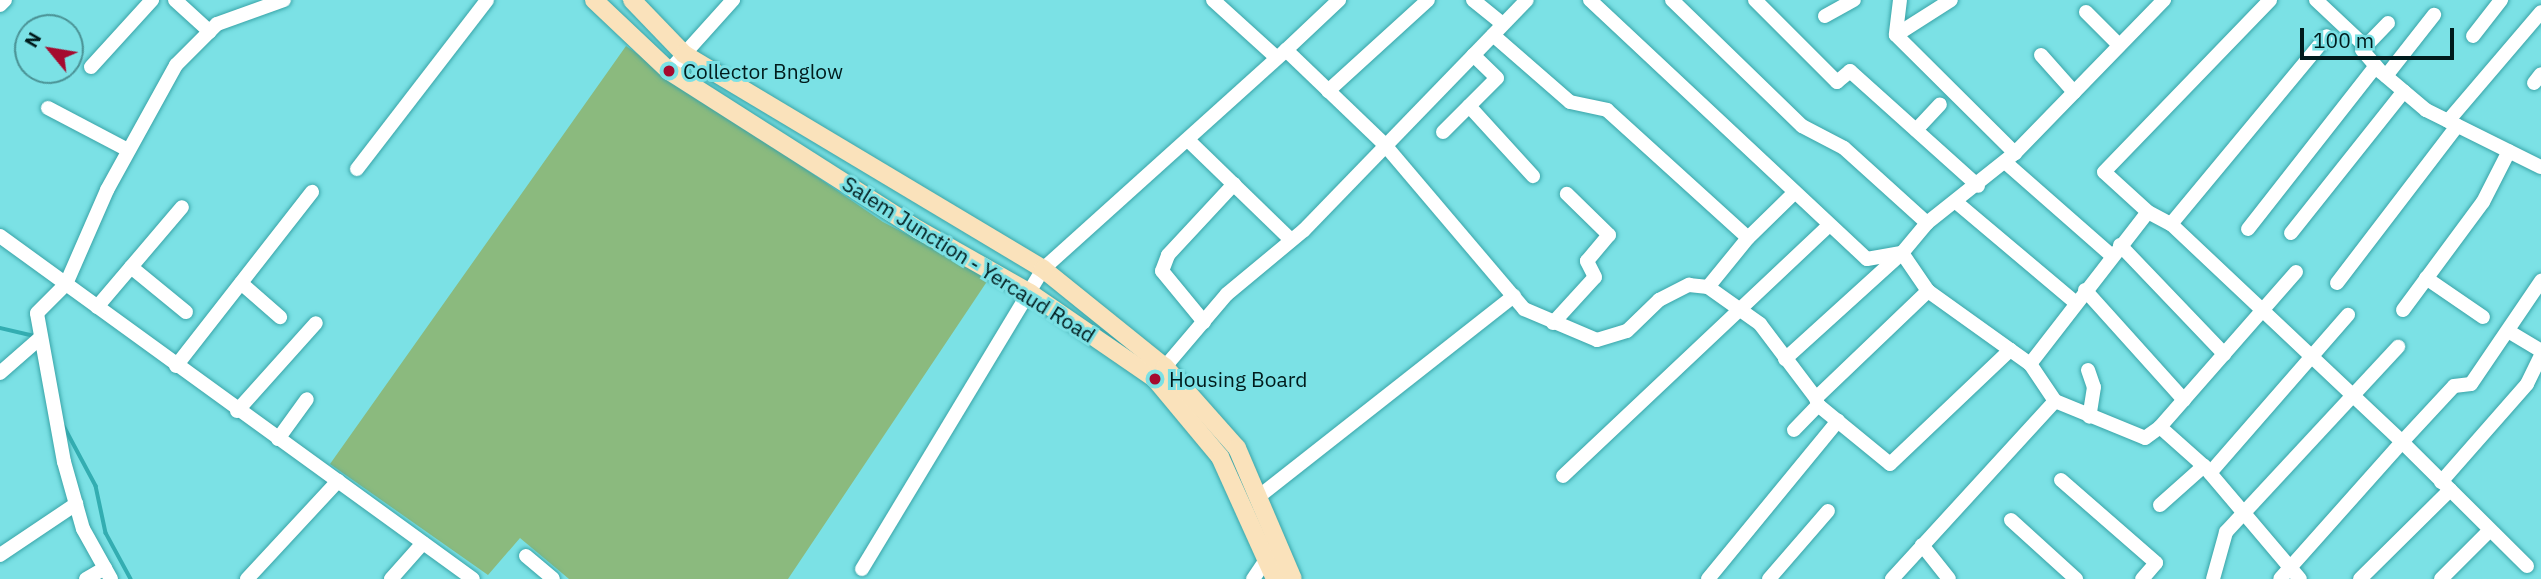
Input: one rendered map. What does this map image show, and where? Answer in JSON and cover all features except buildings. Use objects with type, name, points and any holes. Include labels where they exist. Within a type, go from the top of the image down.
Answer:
[{"type":"main road","name":"Salem Junction - Yercaud Road","points":[[594,0],[669,71],[919,230],[1030,292],[1160,373],[1220,457],[1275,579]]},
{"type":"main road","points":[[632,0],[684,54],[1043,269],[1160,373],[1237,449],[1293,579]]},
{"type":"street","points":[[0,5],[5,0]]},
{"type":"street","points":[[91,67],[152,0]]},
{"type":"street","points":[[175,0],[210,32]]},
{"type":"street","points":[[86,579],[108,574],[76,504],[39,339],[37,313],[66,284],[128,150],[176,65],[210,32],[284,0]]},
{"type":"street","points":[[357,169],[487,0]]},
{"type":"street","points":[[669,71],[733,0]]},
{"type":"street","points":[[1213,0],[1328,91],[1385,145],[1514,296],[1553,323],[1597,340],[1627,331],[1659,300],[1689,285],[1708,287],[1743,312],[1785,359],[1817,402],[1890,464],[2010,350]]},
{"type":"street","points":[[862,569],[1043,269],[1189,141],[1339,0]]},
{"type":"street","points":[[1328,91],[1428,0]]},
{"type":"street","points":[[1473,0],[1570,102],[1607,110],[1748,238]]},
{"type":"street","points":[[1160,373],[1204,322],[1291,240],[1527,0]]},
{"type":"street","points":[[1590,0],[1793,194],[1867,258],[1902,253]]},
{"type":"street","points":[[1672,0],[1802,126],[1844,148],[1927,223]]},
{"type":"street","points":[[1755,0],[1837,82],[1850,71],[1978,186]]},
{"type":"street","points":[[1825,16],[1854,0]]},
{"type":"street","points":[[1900,0],[1896,35],[2010,157],[2115,250],[2224,354]]},
{"type":"street","points":[[1896,35],[1951,0]]},
{"type":"street","points":[[2270,0],[2104,172],[2148,212],[2171,224],[2402,442],[2527,566]]},
{"type":"street","points":[[2316,0],[2366,47]]},
{"type":"street","points":[[2473,36],[2501,0]]},
{"type":"street","points":[[1785,359],[1902,253],[1927,223],[1978,186],[2010,157],[2161,1]]},
{"type":"street","points":[[2086,12],[2119,46]]},
{"type":"street","points":[[2337,283],[2453,123],[2541,12]]},
{"type":"street","points":[[2248,229],[2381,71],[2434,15]]},
{"type":"street","points":[[2388,23],[2362,50],[2381,71],[2404,91],[2453,123],[2541,167]]},
{"type":"street","points":[[2171,224],[2328,37]]},
{"type":"street","points":[[1443,132],[1497,78],[1473,55]]},
{"type":"street","points":[[2041,55],[2074,92]]},
{"type":"street","points":[[2291,233],[2404,91]]},
{"type":"street","points":[[1916,130],[1940,104]]},
{"type":"street","points":[[1469,106],[1533,176]]},
{"type":"street","points":[[48,108],[128,150]]},
{"type":"street","points":[[1189,141],[1291,240]]},
{"type":"street","points":[[2403,310],[2483,202],[2509,151]]},
{"type":"street","points":[[1204,322],[1161,271],[1168,255],[1234,184]]},
{"type":"street","points":[[176,366],[312,192]]},
{"type":"street","points":[[1553,323],[1595,277],[1587,261],[1608,235],[1567,194]]},
{"type":"street","points":[[1708,287],[1748,238],[1793,194]]},
{"type":"street","points":[[1956,202],[2076,303]]},
{"type":"street","points":[[97,307],[181,207]]},
{"type":"street","points":[[2031,364],[2115,250],[2148,212]]},
{"type":"street","points":[[1563,476],[1743,312],[1829,225]]},
{"type":"street","points":[[0,236],[237,411],[473,579]]},
{"type":"street","points":[[1902,253],[1928,291],[2031,364],[2055,401],[2145,438],[2160,427],[2296,272]]},
{"type":"street","points":[[131,267],[186,312]]},
{"type":"street","points":[[2426,278],[2483,317]]},
{"type":"street","points":[[2284,573],[2454,386],[2471,384],[2541,281]]},
{"type":"street","points":[[241,283],[280,317]]},
{"type":"street","points":[[2085,290],[2184,400]]},
{"type":"street","points":[[1794,430],[1817,402],[1928,291]]},
{"type":"street","points":[[1257,498],[1514,296]]},
{"type":"street","points":[[2160,505],[2207,469],[2348,315]]},
{"type":"street","points":[[237,411],[317,323]]},
{"type":"street","points":[[2360,579],[2446,486],[2527,384],[2541,353],[2508,331]]},
{"type":"street","points":[[0,373],[39,339]]},
{"type":"street","points":[[2213,579],[2226,532],[2244,516],[2398,347]]},
{"type":"street","points":[[2088,370],[2094,387],[2089,417]]},
{"type":"street","points":[[278,439],[307,399]]},
{"type":"street","points":[[1892,579],[2055,401]]},
{"type":"street","points":[[1708,579],[1838,421]]},
{"type":"street","points":[[2160,427],[2207,469],[2284,573],[2300,579]]},
{"type":"street","points":[[2062,480],[2156,563],[2142,579]]},
{"type":"street","points":[[247,579],[338,481]]},
{"type":"street","points":[[3,547],[76,504]]},
{"type":"street","points":[[1769,579],[1828,511]]},
{"type":"street","points":[[2011,520],[2076,579]]},
{"type":"street","points":[[2451,576],[2490,530]]},
{"type":"street","points":[[391,579],[423,543]]},
{"type":"street","points":[[1922,545],[1949,579]]},
{"type":"street","points":[[526,556],[553,579]]},
{"type":"street","points":[[1253,579],[1266,560]]},
{"type":"green space","points":[[626,46],[883,222],[990,277],[788,579],[569,579],[520,538],[488,575],[330,464]]},
{"type":"waterway","points":[[0,328],[35,336]]},
{"type":"waterway","points":[[64,426],[96,486],[106,533],[131,579]]},
{"type":"place","name":"Collector Bnglow","points":[[669,71]]},
{"type":"place","name":"Housing Board","points":[[1155,379]]}]
